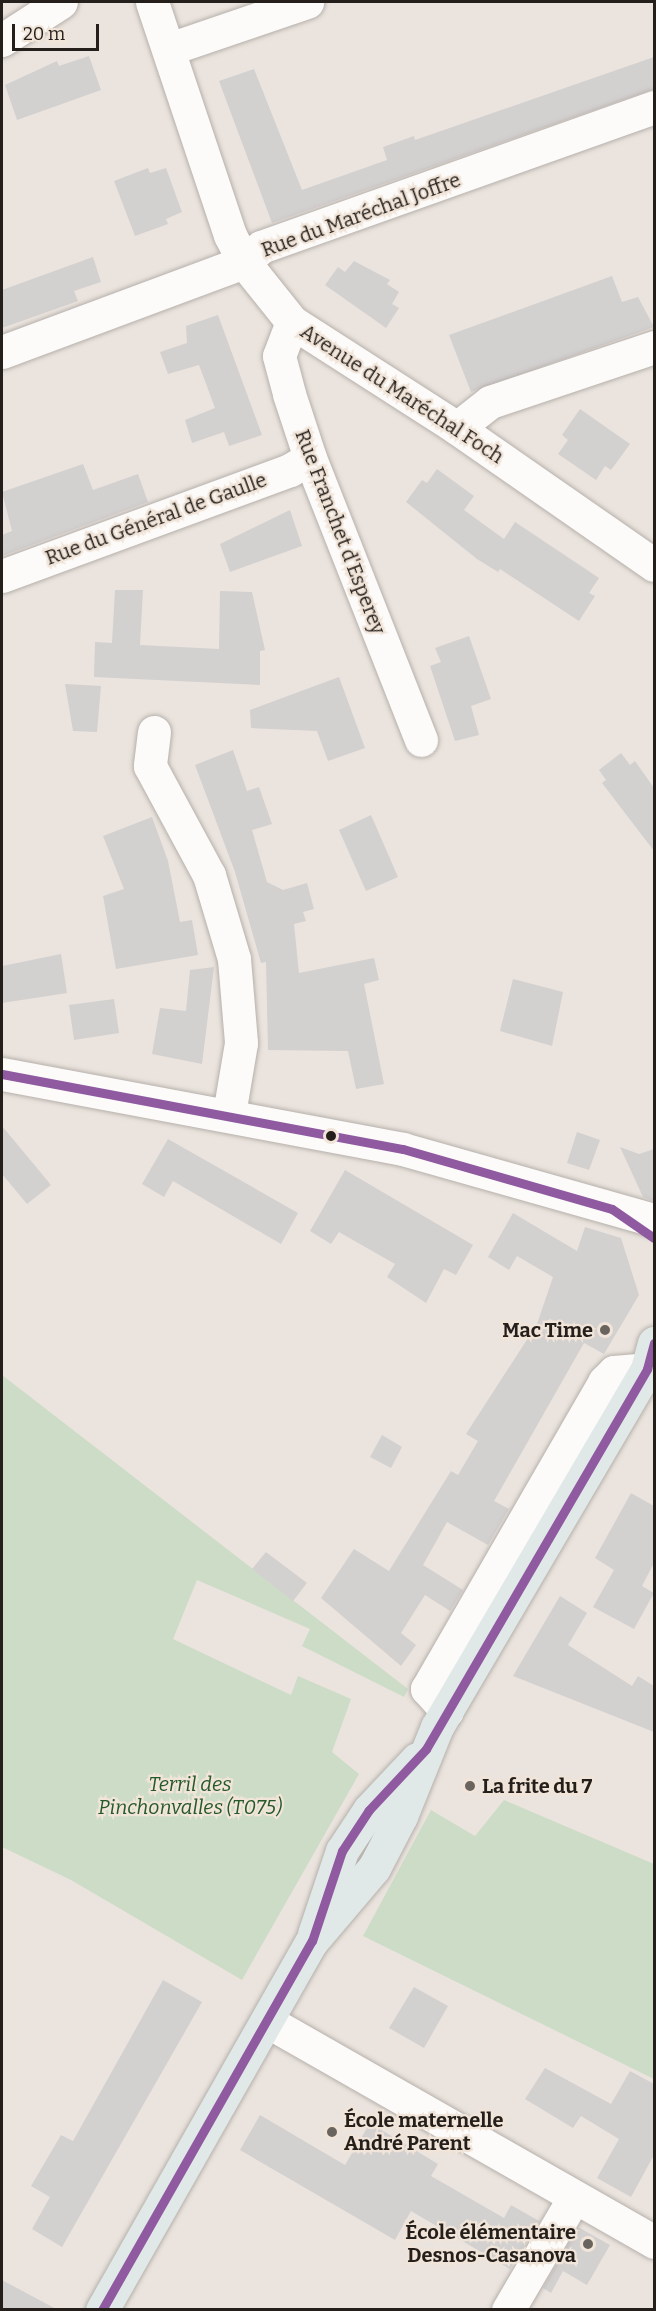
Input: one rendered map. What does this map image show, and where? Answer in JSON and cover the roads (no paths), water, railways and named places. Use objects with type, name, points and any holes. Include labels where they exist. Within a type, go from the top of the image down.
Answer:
[{"type":"main road","points":[[102,2310],[312,1941],[342,1851],[369,1810],[426,1749],[652,1358]]},
{"type":"street","points":[[2,40],[61,2]]},
{"type":"street","name":"Avenue du Maréchal Foch","points":[[152,2],[230,235],[244,262],[292,322],[457,428],[654,565]]},
{"type":"street","points":[[169,50],[307,2]]},
{"type":"street","name":"Rue du Maréchal Joffre","points":[[2,352],[244,262],[261,247],[654,107]]},
{"type":"street","name":"Rue Franchet d'Esperey","points":[[292,322],[279,356],[310,458],[421,740]]},
{"type":"street","points":[[457,428],[490,402],[654,347]]},
{"type":"street","name":"Rue du Général de Gaulle","points":[[2,576],[290,470],[310,458]]},
{"type":"street","points":[[154,732],[150,766],[209,875],[234,960],[242,1043],[230,1113]]},
{"type":"street","points":[[2,1074],[230,1113],[403,1149],[548,1187],[640,1217],[654,1238]]},
{"type":"street","points":[[267,2021],[573,2199],[654,2241]]},
{"type":"street","points":[[508,2310],[573,2199]]},
{"type":"place","name":"Mac Time","points":[[605,1330]]},
{"type":"place","name":"La frite du 7","points":[[470,1786]]},
{"type":"place","name":"École maternelle André Parent","points":[[332,2132]]},
{"type":"place","name":"École élémentaire Desnos-Casanova","points":[[588,2244]]},
{"type":"park label","name":"Terril des Pinchonvalles (T075)","points":[[190,1796]]}]
